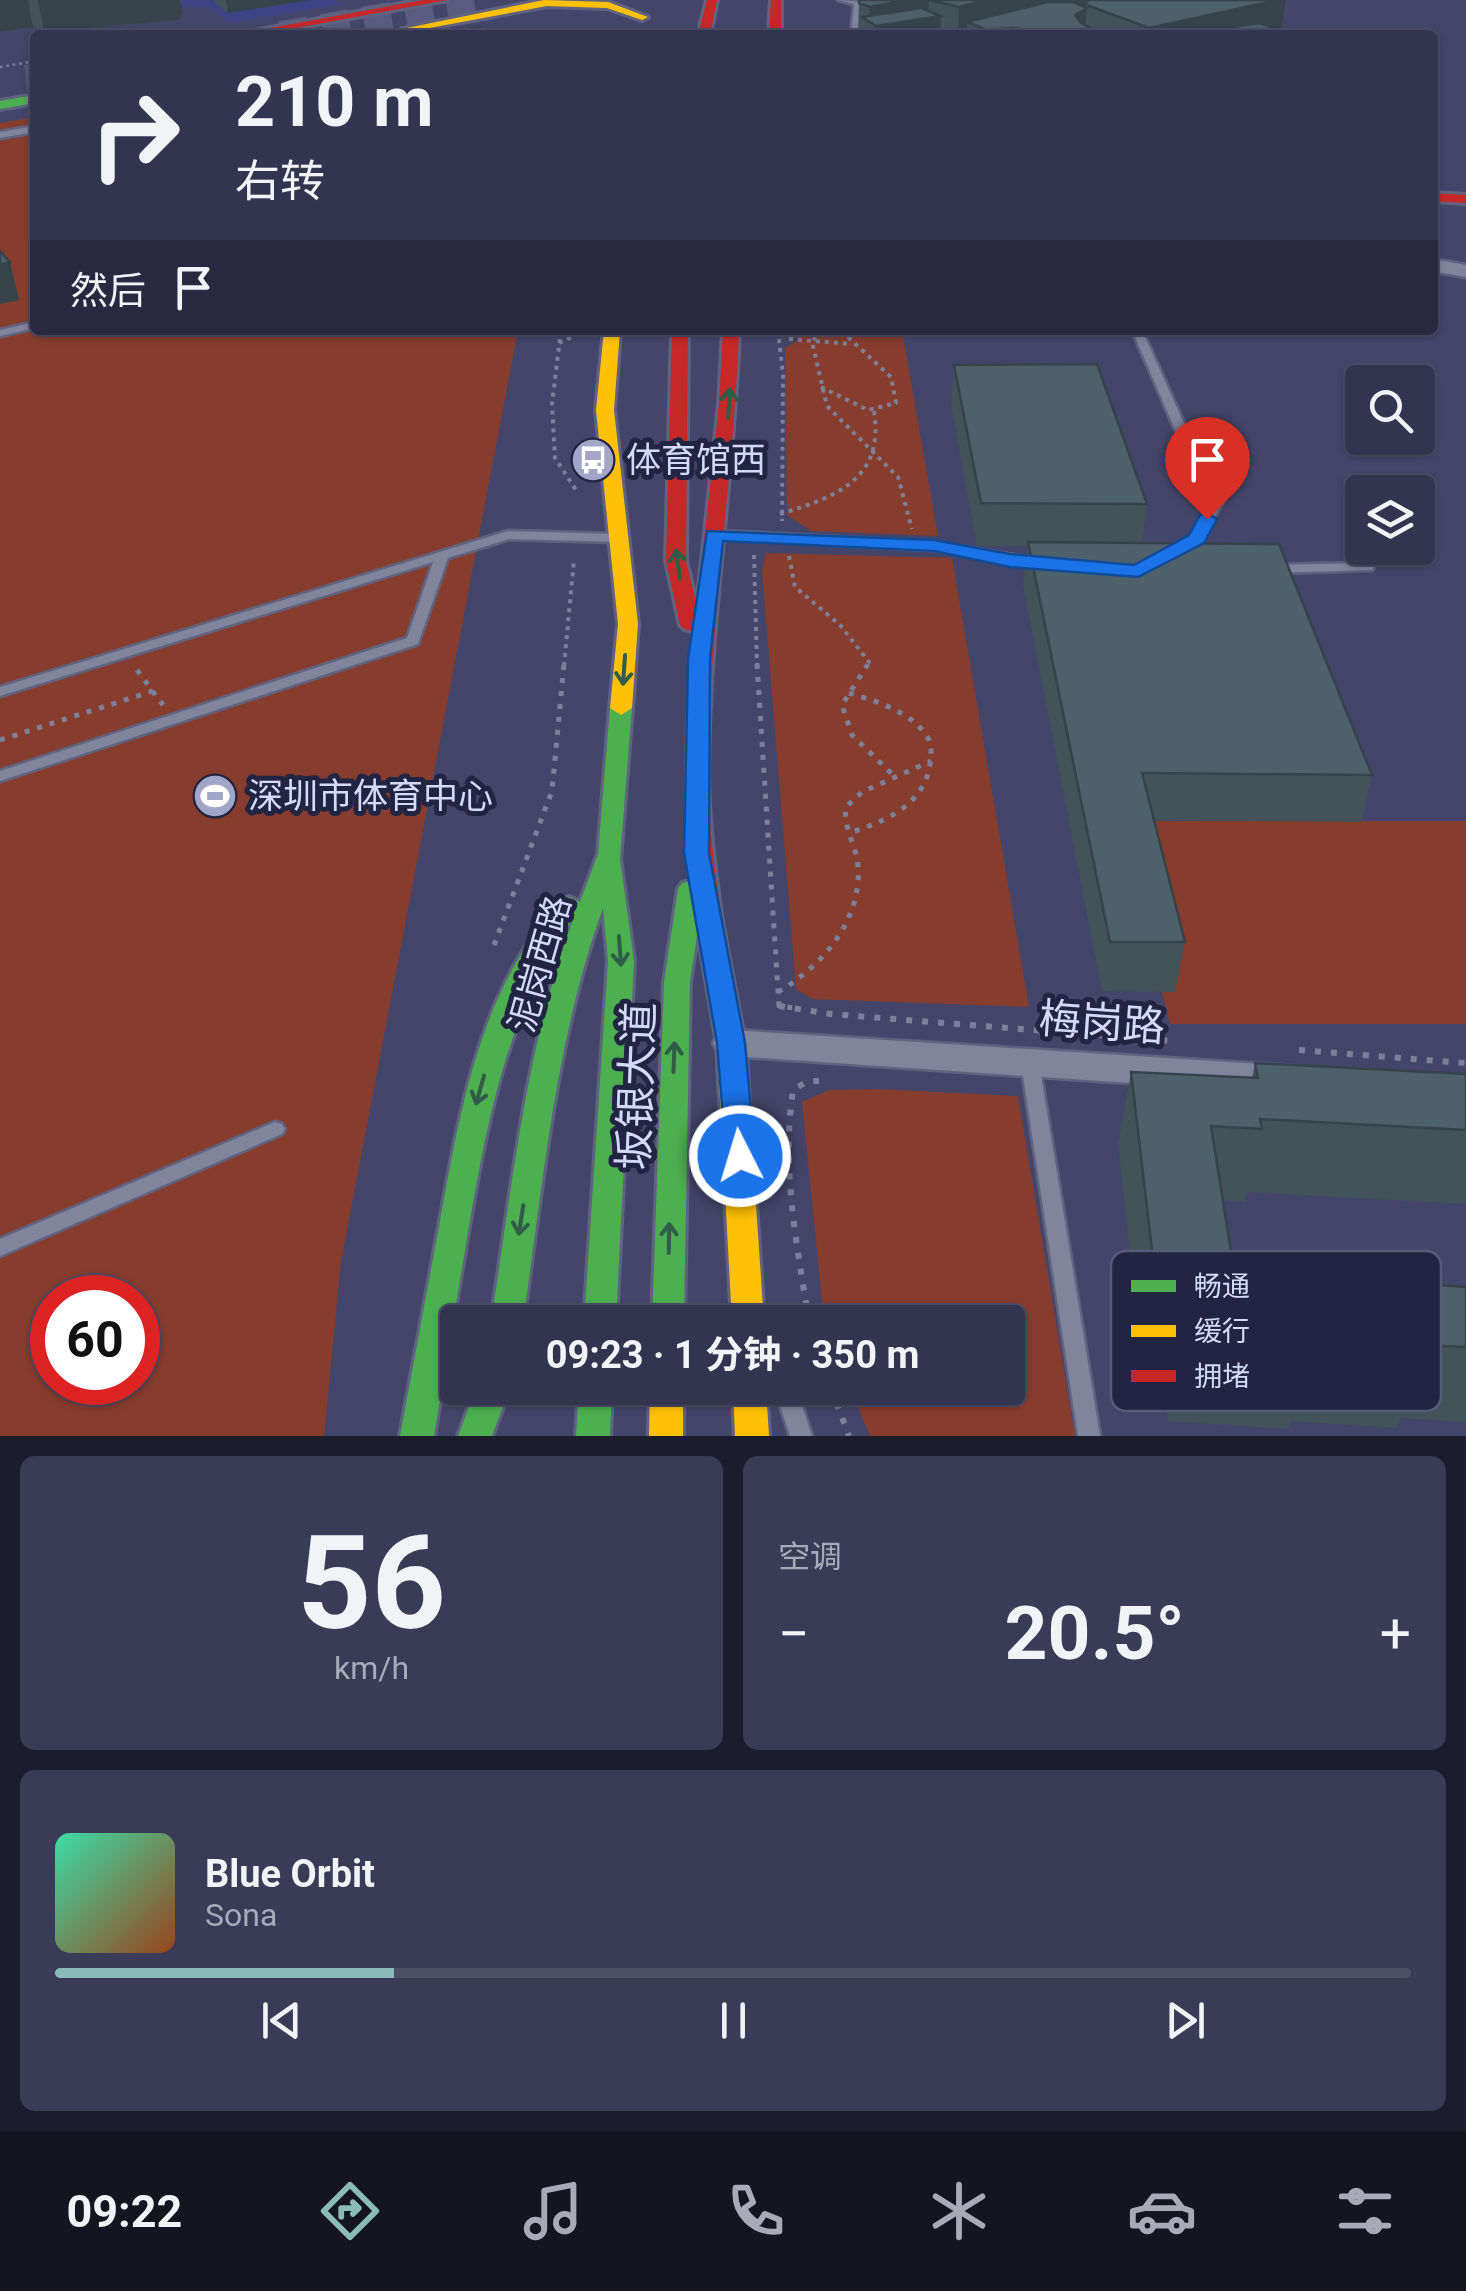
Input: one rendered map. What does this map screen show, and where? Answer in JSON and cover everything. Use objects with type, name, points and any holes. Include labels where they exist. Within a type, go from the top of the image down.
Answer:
[{"type":"main road","points":[[267,30],[442,0]]},
{"type":"main road","points":[[705,30],[712,0]]},
{"type":"main road","points":[[775,30],[776,0]]},
{"type":"main road","points":[[400,30],[554,2],[610,2],[642,17]]},
{"type":"main road","points":[[0,84],[30,82]]},
{"type":"main road","points":[[0,95],[30,83]]},
{"type":"main road","points":[[0,106],[30,84]]},
{"type":"main road","points":[[1438,197],[1466,199]]},
{"type":"main road","name":"泥岗西路","points":[[510,1305],[537,1122],[570,962],[610,854],[628,624],[604,410],[612,335]]},
{"type":"main road","points":[[656,372],[659,335]]},
{"type":"main road","points":[[680,335],[676,561],[699,659]]},
{"type":"main road","points":[[732,335],[730,409],[699,659],[696,853],[731,1043],[748,1305]]},
{"type":"main road","name":"泥岗西路","points":[[628,624],[645,557]]},
{"type":"main road","name":"坂银大道","points":[[668,1305],[676,982],[696,853]]},
{"type":"main road","points":[[416,1436],[476,1101],[502,1020],[554,923],[610,854]]},
{"type":"main road","name":"坂银大道","points":[[601,1305],[621,961],[610,854]]},
{"type":"main road","points":[[475,1436],[489,1405]]},
{"type":"main road","points":[[492,1436],[495,1405]]},
{"type":"main road","points":[[593,1436],[595,1405]]},
{"type":"main road","points":[[666,1436],[667,1405]]},
{"type":"main road","points":[[751,1405],[752,1436]]},
{"type":"street","points":[[1438,267],[1466,270]]},
{"type":"street","name":"梅岗路","points":[[731,1043],[1327,1082]]},
{"type":"lane","points":[[842,0],[858,2],[855,30]]},
{"type":"lane","points":[[854,17],[868,23]]},
{"type":"lane","points":[[0,135],[30,129]]},
{"type":"lane","points":[[0,334],[30,327]]},
{"type":"lane","points":[[1139,335],[1189,448],[1218,500],[1196,538],[1152,563]]},
{"type":"lane","points":[[0,692],[508,535],[621,538]]},
{"type":"lane","points":[[714,535],[934,546],[1063,565]]},
{"type":"lane","points":[[0,776],[413,641],[442,556]]},
{"type":"lane","points":[[1252,569],[1367,567]]},
{"type":"lane","points":[[1030,1063],[1089,1436]]},
{"type":"lane","points":[[0,1248],[275,1129]]},
{"type":"lane","points":[[747,1277],[756,1305]]},
{"type":"lane","points":[[791,1405],[802,1436]]},
{"type":"path","points":[[0,67],[30,81]]},
{"type":"path","points":[[560,335],[552,404],[555,458],[578,494]]},
{"type":"path","points":[[559,343],[572,335]]},
{"type":"path","points":[[779,335],[783,376],[779,514],[784,526]]},
{"type":"path","points":[[779,339],[789,335],[855,345]]},
{"type":"path","points":[[813,339],[817,335]]},
{"type":"path","points":[[820,386],[851,404],[874,411],[896,403],[896,386],[882,365],[855,345],[849,335]]},
{"type":"path","points":[[813,339],[827,406],[898,477],[912,532]]},
{"type":"path","points":[[779,514],[804,509],[837,494],[874,456],[880,433],[874,411]]},
{"type":"path","points":[[769,550],[755,550],[752,564],[779,1006],[831,1014],[1191,1042]]},
{"type":"path","points":[[783,551],[790,556],[794,586],[840,624],[869,662],[842,705],[852,735],[895,777]]},
{"type":"path","points":[[138,670],[174,719]]},
{"type":"path","points":[[0,740],[153,691]]},
{"type":"path","points":[[849,693],[917,725],[932,746],[932,761],[923,790],[903,810],[849,832]]},
{"type":"path","points":[[778,992],[826,951],[852,916],[858,871],[844,815],[852,799],[932,761]]},
{"type":"path","points":[[1289,1049],[1466,1063]]},
{"type":"path","points":[[792,1090],[787,1112],[807,1305]]},
{"type":"path","points":[[837,1405],[849,1436]]},
{"type":"shaded area","points":[[121,0],[334,0],[341,4],[231,23],[208,7],[128,5]]},
{"type":"shaded area","name":"深圳市体育中心","points":[[30,118],[30,335],[517,335],[341,1262],[324,1436],[0,1436],[0,123]]},
{"type":"shaded area","points":[[797,335],[903,335],[938,536],[811,531],[787,515],[785,348],[797,341]]},
{"type":"shaded area","points":[[766,553],[952,558],[1029,1007],[812,999],[796,989],[762,570]]},
{"type":"shaded area","points":[[1119,821],[1466,821],[1466,1024],[1170,1024]]},
{"type":"shaded area","points":[[829,1090],[1018,1096],[1075,1436],[870,1436],[857,1405],[1025,1405],[1025,1305],[822,1305],[802,1102]]},
{"type":"building","points":[[859,0],[905,0],[870,7]]},
{"type":"building","points":[[929,0],[986,0],[959,7]]},
{"type":"building","points":[[1089,0],[1278,0],[1149,28],[1084,4]]},
{"type":"building","points":[[1048,2],[1073,2],[1087,8],[1075,15],[1095,30],[987,30],[967,22]]},
{"type":"building","points":[[921,8],[941,16],[876,26],[862,17]]},
{"type":"building","points":[[1259,23],[1281,30],[1214,30]]},
{"type":"building","points":[[0,251],[10,262],[0,265]]},
{"type":"building","points":[[1097,364],[1147,504],[981,503],[954,365]]},
{"type":"building","points":[[1028,542],[1279,544],[1372,775],[1142,773],[1185,942],[1110,942]]},
{"type":"building","points":[[1255,1063],[1466,1074],[1466,1130],[1260,1119],[1262,1129],[1211,1126],[1231,1251],[1152,1251],[1131,1072],[1258,1078]]},
{"type":"building","points":[[1441,1285],[1466,1287],[1466,1347],[1441,1346]]},
{"type":"tunnel","points":[[310,30],[481,0]]},
{"type":"tunnel","points":[[26,79],[30,79]]},
{"type":"traffic: fast","points":[[0,105],[30,100]]},
{"type":"traffic: fast","points":[[510,1305],[537,1122],[570,962],[610,854],[621,708]]},
{"type":"traffic: fast","points":[[601,1305],[621,961],[611,864]]},
{"type":"traffic: fast","points":[[668,1305],[677,982],[691,889]]},
{"type":"traffic: fast","points":[[417,1436],[469,1146],[490,1061],[521,979],[569,905]]},
{"type":"traffic: fast","points":[[475,1436],[487,1405]]},
{"type":"traffic: fast","points":[[593,1436],[595,1405]]},
{"type":"traffic: slow","points":[[408,29],[563,0]]},
{"type":"traffic: slow","points":[[545,3],[608,5],[642,17]]},
{"type":"traffic: slow","points":[[612,335],[605,410],[628,624],[621,708]]},
{"type":"traffic: slow","points":[[709,922],[731,1043],[747,1305]]},
{"type":"traffic: slow","points":[[666,1436],[667,1405]]},
{"type":"traffic: slow","points":[[751,1405],[752,1436]]},
{"type":"traffic: jam","points":[[267,30],[442,0]]},
{"type":"traffic: jam","points":[[705,30],[712,0]]},
{"type":"traffic: jam","points":[[775,30],[776,0]]},
{"type":"traffic: jam","points":[[1438,197],[1466,199]]},
{"type":"traffic: jam","points":[[680,335],[676,561],[691,625]]},
{"type":"traffic: jam","points":[[709,922],[699,848],[696,774],[731,335]]},
{"type":"place","name":"体育馆西","points":[[593,460]]},
{"type":"place","name":"深圳市体育中心","points":[[215,796]]},
{"type":"route","points":[[740,1156],[722,979],[696,853],[699,659],[714,535],[934,546],[1010,560],[1138,571],[1196,538],[1207,519]]}]
